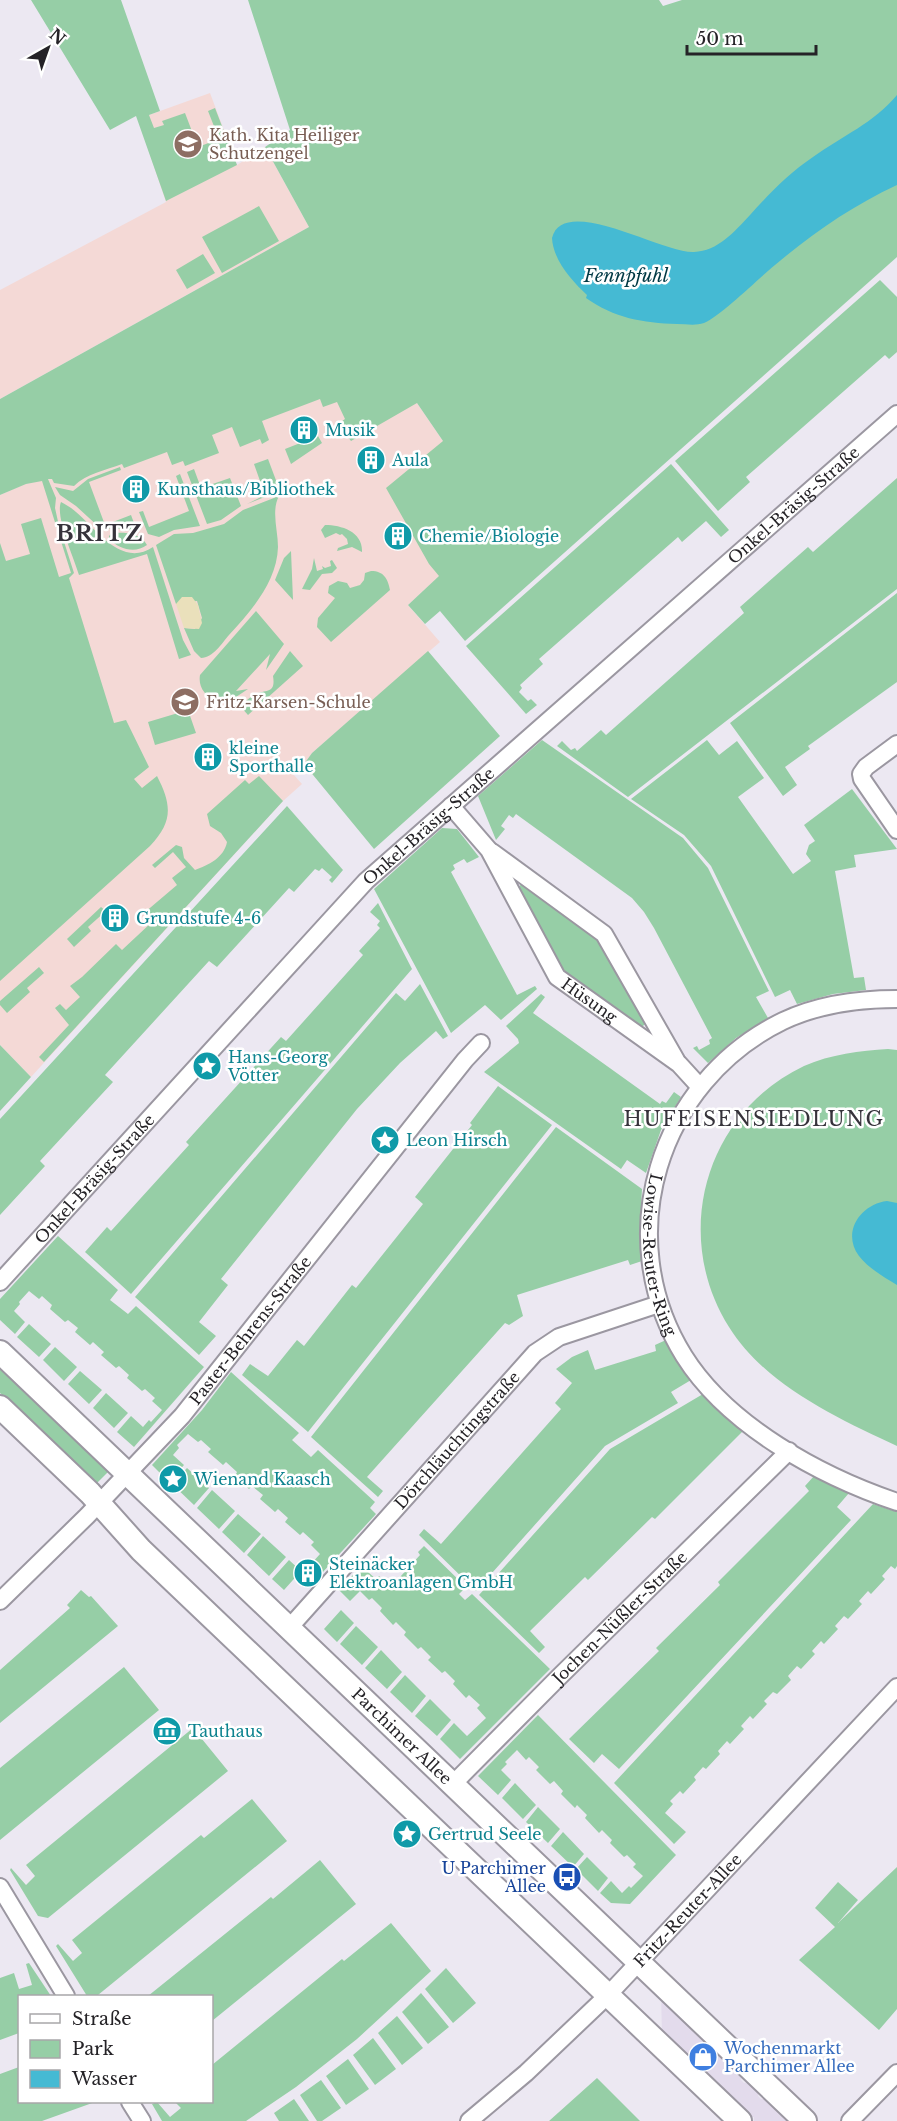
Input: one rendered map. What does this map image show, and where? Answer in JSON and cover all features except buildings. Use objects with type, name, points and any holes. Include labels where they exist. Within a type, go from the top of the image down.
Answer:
[{"type":"street","name":"Onkel-Bräsig-Straße","points":[[0,1282],[366,881],[897,414]]},
{"type":"street","points":[[897,744],[866,767],[861,774],[862,779],[897,830]]},
{"type":"street","name":"Hüsung","points":[[451,806],[489,850],[557,977],[679,1064],[700,1087]]},
{"type":"street","name":"Hüsung","points":[[489,850],[604,934],[679,1064]]},
{"type":"street","name":"Lowise-Reuter-Ring","points":[[897,999],[852,1000],[820,1007],[791,1017],[748,1042],[724,1061],[700,1087],[671,1133],[657,1170],[648,1238],[653,1279],[659,1304],[684,1355],[707,1386],[742,1418],[789,1451],[835,1476],[897,1502]]},
{"type":"street","name":"Paster-Behrens-Straße","points":[[0,1601],[99,1503],[182,1416],[465,1060],[481,1043]]},
{"type":"street","name":"Dörchläuchtingstraße","points":[[289,1628],[535,1353],[559,1337],[659,1304]]},
{"type":"street","name":"Parchimer Allee","points":[[0,1352],[805,2121]]},
{"type":"street","points":[[0,1407],[99,1503],[141,1550],[740,2121]]},
{"type":"street","name":"Jochen-Nüßler-Straße","points":[[453,1785],[559,1677],[789,1451]]},
{"type":"street","name":"Fritz-Reuter-Allee","points":[[469,2121],[526,2073],[609,1995],[897,1687]]},
{"type":"street","points":[[0,1887],[65,1995]]},
{"type":"street","points":[[850,2121],[897,2073]]},
{"type":"street","points":[[131,2103],[142,2121]]},
{"type":"shaded area","points":[[210,93],[237,165],[265,147],[309,227],[0,399],[0,290],[166,202],[139,122],[149,115]]},
{"type":"shaded area","name":"Fritz-Karsen-Schule","points":[[342,384],[417,403],[443,441],[446,570],[408,605],[440,642],[312,753],[293,774],[302,784],[283,801],[31,1077],[0,1045],[0,495],[25,484],[148,457]]},
{"type":"shaded area","name":"Wochenmarkt Parchimer Allee","points":[[661,1993],[743,2074],[741,2080],[744,2083],[750,2082],[759,2090],[758,2096],[761,2099],[767,2097],[792,2121],[754,2121],[754,2117],[748,2117],[662,2035]]},
{"type":"green space","points":[[31,0],[121,0],[160,111],[149,115],[154,128],[164,125],[162,121],[185,113],[198,147],[219,139],[208,111],[215,108],[237,165],[166,201],[136,116],[110,130]]},
{"type":"green space","points":[[248,0],[659,0],[663,6],[682,0],[897,0],[897,257],[465,641],[440,611],[425,624],[408,605],[439,576],[429,564],[386,488],[443,441],[417,403],[351,441],[338,424],[345,419],[337,402],[323,407],[320,399],[262,421],[269,440],[262,444],[260,439],[240,447],[232,427],[212,435],[219,453],[185,466],[183,461],[172,465],[167,452],[124,468],[122,464],[96,473],[84,478],[74,486],[54,483],[52,479],[48,479],[56,498],[55,508],[59,526],[74,573],[69,578],[114,723],[126,720],[149,767],[134,779],[142,788],[157,776],[165,796],[168,813],[163,829],[150,846],[0,981],[0,543],[6,561],[30,554],[21,524],[41,518],[59,577],[71,573],[42,481],[26,484],[0,495],[0,399],[309,227],[265,147],[290,130]]},
{"type":"green space","points":[[259,206],[279,241],[222,273],[202,237]]},
{"type":"green space","points":[[203,254],[215,273],[187,289],[176,270]]},
{"type":"green space","points":[[880,280],[897,297],[897,352],[889,359],[885,355],[746,477],[750,482],[718,511],[675,461]]},
{"type":"green space","points":[[318,436],[322,443],[291,464],[285,449]]},
{"type":"green space","points":[[268,459],[280,491],[247,504],[265,495],[254,464]]},
{"type":"green space","points":[[671,464],[729,530],[721,537],[706,521],[682,542],[678,537],[539,659],[543,664],[520,685],[522,688],[519,692],[528,701],[531,699],[537,705],[526,714],[466,646]]},
{"type":"green space","points":[[120,467],[121,470],[89,482],[105,525],[131,515],[137,531],[100,528],[60,495],[55,487],[73,491],[88,479]]},
{"type":"green space","points":[[194,469],[201,488],[230,478],[241,506],[221,520],[207,524],[187,472]]},
{"type":"green space","points":[[180,474],[200,526],[174,530],[159,537],[148,534],[139,512],[143,511],[149,527],[189,511],[176,476]]},
{"type":"green space","points":[[897,478],[897,589],[628,797],[557,746],[562,741],[571,750],[575,748],[577,751],[601,730],[606,735],[744,613],[740,607],[808,547],[813,552]]},
{"type":"green space","points":[[279,496],[275,508],[277,560],[268,584],[254,606],[220,646],[209,656],[201,658],[194,651],[184,628],[195,629],[202,618],[197,601],[176,604],[156,545],[174,534],[193,533],[224,524],[243,510]]},
{"type":"green space","points":[[61,502],[101,537],[121,550],[131,553],[142,552],[153,547],[183,640],[191,655],[179,659],[147,554],[79,575],[63,527]]},
{"type":"green space","points":[[325,525],[338,526],[350,531],[359,539],[362,552],[352,547],[337,551],[338,548],[348,544],[347,539],[342,534],[336,533],[325,538],[321,530]]},
{"type":"green space","points":[[112,533],[137,536],[147,545],[132,550],[122,548],[109,539]]},
{"type":"green space","points":[[291,551],[293,600],[275,580],[284,558]]},
{"type":"green space","points":[[314,558],[317,571],[323,569],[322,566],[325,568],[331,566],[330,561],[332,560],[337,568],[332,573],[322,574],[310,590],[302,589],[312,569]]},
{"type":"green space","points":[[371,571],[385,576],[390,590],[331,642],[317,627],[318,618],[335,598],[328,593],[329,586],[338,581],[347,583],[350,588],[360,585],[365,573]]},
{"type":"green space","points":[[897,593],[897,682],[808,746],[810,749],[785,767],[797,785],[783,796],[730,723]]},
{"type":"green space","points":[[256,611],[284,644],[266,670],[270,654],[236,691],[248,689],[230,701],[216,701],[203,691],[200,675]]},
{"type":"green space","points":[[290,651],[303,666],[248,715],[240,706],[254,695],[272,688],[273,676]]},
{"type":"green space","points":[[428,651],[500,736],[374,849],[304,764],[312,753]]},
{"type":"green space","points":[[188,710],[196,733],[155,745],[148,722]]},
{"type":"green space","points":[[542,740],[683,838],[708,868],[769,991],[756,997],[768,1018],[736,1038],[708,1063],[693,1048],[697,1046],[699,1050],[710,1044],[709,1040],[712,1038],[654,928],[632,898],[516,814],[513,818],[509,815],[501,826],[505,829],[496,840],[478,796]]},
{"type":"green space","points":[[707,740],[719,755],[737,741],[764,778],[738,797],[793,874],[811,861],[806,854],[809,845],[815,841],[804,825],[852,789],[897,849],[854,855],[856,867],[835,871],[854,978],[864,977],[866,990],[833,994],[797,1004],[790,990],[775,997],[711,866],[684,835],[631,799]]},
{"type":"green space","points":[[259,776],[283,801],[44,1062],[39,1057],[69,1025],[55,1008],[60,1004],[66,1010],[80,997],[70,986],[116,944],[122,950],[152,922],[144,913],[177,885],[172,878],[186,867],[173,852],[155,868],[152,865],[176,845],[182,847],[184,858],[195,870],[215,860],[223,852],[227,842],[221,833],[210,826],[207,814],[245,780],[249,784]]},
{"type":"green space","points":[[287,806],[343,870],[332,883],[329,880],[332,877],[322,868],[319,871],[315,869],[294,892],[289,888],[217,967],[209,961],[105,1075],[113,1082],[40,1161],[45,1166],[0,1215],[0,1119]]},
{"type":"green space","points":[[442,828],[457,829],[479,857],[467,863],[464,859],[453,865],[455,869],[451,872],[517,995],[535,986],[537,989],[501,1020],[485,1005],[451,1033],[374,889]]},
{"type":"green space","points":[[522,883],[598,939],[646,1023],[642,1027],[568,975],[559,963],[519,887]]},
{"type":"green space","points":[[378,903],[412,969],[131,1294],[85,1252],[107,1227],[111,1231],[189,1145],[186,1142],[281,1037],[286,1041],[363,955],[359,951],[380,928],[377,925],[380,921],[370,912]]},
{"type":"green space","points":[[101,907],[106,911],[88,927],[91,931],[74,947],[67,939]]},
{"type":"green space","points":[[39,967],[44,973],[27,988],[30,992],[7,1013],[0,1005],[0,1001]]},
{"type":"green space","points":[[420,984],[448,1036],[443,1039],[436,1031],[400,1063],[357,1109],[221,1279],[228,1285],[199,1322],[216,1336],[199,1355],[135,1297],[396,993],[405,1001]]},
{"type":"green space","points":[[541,994],[545,997],[533,1013],[660,1104],[662,1101],[666,1103],[674,1092],[681,1097],[661,1130],[646,1173],[627,1160],[621,1169],[484,1072],[519,1043],[506,1026]]},
{"type":"green space","points":[[0,1045],[31,1077],[0,1111]]},
{"type":"green space","points":[[897,1050],[897,1446],[827,1412],[804,1398],[762,1366],[744,1347],[729,1327],[712,1291],[702,1254],[701,1216],[708,1180],[721,1145],[742,1114],[770,1087],[804,1066],[825,1059],[856,1052]]},
{"type":"green space","points":[[498,1086],[552,1125],[308,1432],[242,1375],[250,1364],[268,1376],[297,1340],[304,1346],[352,1285],[356,1288],[423,1204],[415,1197],[472,1125],[470,1123]]},
{"type":"green space","points":[[556,1127],[642,1189],[640,1227],[642,1261],[630,1265],[628,1260],[517,1295],[523,1316],[509,1325],[505,1323],[367,1477],[383,1491],[378,1497],[311,1437]]},
{"type":"green space","points":[[58,1236],[118,1290],[110,1300],[128,1314],[136,1306],[204,1367],[134,1447],[117,1432],[131,1416],[143,1427],[149,1420],[151,1422],[162,1410],[152,1401],[155,1398],[145,1389],[142,1391],[127,1378],[129,1375],[119,1366],[116,1368],[101,1355],[104,1352],[93,1342],[90,1345],[75,1332],[78,1328],[68,1320],[65,1322],[50,1309],[52,1305],[42,1296],[39,1299],[29,1291],[19,1302],[20,1304],[14,1311],[25,1322],[15,1334],[0,1320],[0,1299]]},
{"type":"green space","points":[[29,1324],[51,1344],[39,1357],[17,1337]]},
{"type":"green space","points":[[666,1340],[691,1380],[671,1392],[678,1403],[605,1446],[476,1591],[419,1535],[424,1529],[441,1544],[561,1409],[555,1403],[572,1383],[556,1369],[572,1357],[588,1350],[595,1370],[656,1351],[655,1345]]},
{"type":"green space","points":[[55,1347],[77,1367],[64,1381],[43,1360]]},
{"type":"green space","points":[[0,1362],[112,1468],[95,1485],[0,1393]]},
{"type":"green space","points":[[80,1371],[102,1390],[89,1404],[68,1384]]},
{"type":"green space","points":[[231,1372],[299,1433],[292,1440],[311,1457],[318,1450],[375,1502],[370,1508],[376,1514],[322,1573],[311,1564],[320,1554],[311,1545],[314,1542],[303,1532],[300,1535],[285,1522],[288,1518],[278,1509],[275,1512],[260,1499],[263,1495],[252,1486],[249,1489],[235,1476],[237,1472],[226,1462],[223,1465],[208,1452],[211,1449],[201,1440],[198,1442],[188,1434],[177,1445],[179,1448],[173,1455],[184,1465],[169,1482],[152,1465],[202,1410]]},
{"type":"green space","points":[[106,1393],[128,1413],[114,1428],[93,1408]]},
{"type":"green space","points":[[703,1394],[744,1430],[655,1519],[652,1517],[588,1580],[585,1577],[530,1631],[545,1647],[539,1653],[479,1595],[610,1449]]},
{"type":"green space","points":[[187,1468],[209,1488],[194,1505],[172,1484]]},
{"type":"green space","points":[[814,1476],[849,1493],[837,1507],[851,1520],[619,1769],[602,1754],[594,1763],[569,1739],[659,1651],[656,1648],[720,1585],[718,1582],[809,1491],[805,1486]]},
{"type":"green space","points":[[212,1490],[235,1511],[219,1529],[197,1508]]},
{"type":"green space","points":[[873,1504],[897,1512],[897,1566],[895,1569],[891,1566],[882,1576],[885,1579],[871,1594],[868,1591],[859,1601],[862,1604],[848,1619],[844,1616],[835,1626],[838,1629],[824,1644],[821,1641],[812,1651],[815,1654],[801,1669],[797,1666],[788,1676],[791,1680],[777,1694],[773,1692],[764,1701],[767,1704],[753,1719],[750,1716],[741,1726],[744,1729],[730,1744],[727,1741],[718,1751],[720,1754],[706,1769],[703,1767],[694,1777],[696,1780],[683,1794],[680,1791],[670,1801],[673,1804],[665,1813],[686,1832],[674,1844],[614,1783]]},
{"type":"green space","points":[[238,1514],[261,1534],[244,1553],[222,1532]]},
{"type":"green space","points":[[263,1536],[286,1557],[269,1576],[247,1555]]},
{"type":"green space","points":[[424,1546],[466,1587],[459,1594],[465,1600],[472,1594],[550,1669],[460,1759],[440,1739],[454,1723],[467,1736],[486,1718],[477,1708],[480,1705],[469,1695],[466,1698],[453,1684],[455,1681],[428,1660],[431,1657],[421,1647],[418,1649],[404,1635],[406,1632],[396,1622],[393,1625],[372,1598],[369,1600],[360,1591],[350,1601],[339,1590],[361,1566],[376,1579],[379,1576],[391,1587],[420,1555],[418,1552]]},
{"type":"green space","points":[[289,1560],[301,1571],[284,1590],[272,1579]]},
{"type":"green space","points":[[81,1590],[89,1597],[91,1596],[118,1626],[0,1723],[0,1670],[70,1608],[67,1605]]},
{"type":"green space","points":[[341,1610],[354,1623],[337,1642],[324,1629]]},
{"type":"green space","points":[[356,1626],[378,1647],[362,1665],[340,1644]]},
{"type":"green space","points":[[381,1650],[402,1672],[387,1689],[365,1668]]},
{"type":"green space","points":[[124,1667],[159,1710],[0,1840],[0,1768]]},
{"type":"green space","points":[[405,1675],[426,1696],[412,1713],[390,1692]]},
{"type":"green space","points":[[430,1699],[451,1720],[437,1736],[415,1716]]},
{"type":"green space","points":[[538,1715],[676,1855],[630,1904],[611,1903],[600,1893],[611,1881],[622,1893],[629,1886],[631,1888],[643,1876],[633,1867],[636,1864],[627,1855],[624,1857],[610,1843],[612,1840],[602,1830],[599,1833],[585,1818],[587,1815],[577,1805],[575,1808],[561,1794],[563,1791],[554,1781],[550,1784],[536,1770],[539,1767],[529,1757],[526,1760],[517,1750],[505,1762],[507,1764],[501,1770],[511,1780],[498,1795],[478,1776]]},
{"type":"green space","points":[[193,1728],[228,1771],[48,1918],[38,1916],[10,1870],[11,1868],[26,1885],[35,1876],[26,1865]]},
{"type":"green space","points":[[515,1783],[536,1805],[523,1819],[502,1798]]},
{"type":"green space","points":[[252,1799],[287,1841],[98,1995],[86,1995],[56,1946],[58,1944],[73,1961],[82,1953],[72,1940],[201,1835],[204,1838]]},
{"type":"green space","points":[[538,1807],[560,1829],[548,1843],[526,1822]]},
{"type":"green space","points":[[563,1832],[584,1854],[573,1867],[551,1846]]},
{"type":"green space","points":[[587,1857],[608,1878],[598,1891],[576,1869]]},
{"type":"green space","points":[[320,1860],[356,1904],[213,2020],[213,1995],[149,1995],[271,1897],[273,1899]]},
{"type":"green space","points":[[897,1867],[897,2009],[879,2030],[799,1960],[835,1927],[815,1908],[838,1882],[858,1900],[838,1923]]},
{"type":"green space","points":[[391,1923],[431,1971],[357,2039],[296,2087],[246,2121],[162,2121],[152,2104],[158,2103],[170,2117],[181,2108],[176,2103],[213,2103],[213,2064],[342,1959],[344,1961]]},
{"type":"green space","points":[[29,1963],[50,1995],[18,1995],[18,2033],[0,2040],[0,1978],[14,1973],[19,1989],[32,1985],[26,1964]]},
{"type":"green space","points":[[446,1968],[476,2003],[453,2023],[425,1989]]},
{"type":"green space","points":[[421,1993],[449,2027],[428,2044],[402,2012]]},
{"type":"green space","points":[[397,2016],[423,2048],[402,2065],[378,2033]]},
{"type":"green space","points":[[373,2038],[396,2069],[375,2085],[353,2055]]},
{"type":"green space","points":[[348,2059],[369,2089],[346,2105],[326,2076]]},
{"type":"green space","points":[[18,2067],[18,2103],[92,2103],[42,2121],[0,2121],[0,2074]]},
{"type":"green space","points":[[597,2078],[640,2121],[549,2121]]},
{"type":"green space","points":[[321,2080],[341,2108],[322,2121],[317,2121],[300,2095]]},
{"type":"green space","points":[[294,2099],[309,2121],[279,2121],[274,2113]]},
{"type":"sand","points":[[182,597],[192,597],[198,605],[202,623],[199,629],[184,628],[176,604]]},
{"type":"water","name":"Fennpfuhl","points":[[897,95],[897,185],[864,202],[818,231],[720,313],[704,323],[690,325],[652,322],[629,318],[607,310],[586,298],[587,295],[570,277],[556,254],[552,238],[560,226],[575,221],[616,229],[680,250],[694,252],[711,248],[732,234],[796,170],[878,114]]},
{"type":"water","points":[[887,1201],[897,1203],[897,1285],[876,1272],[859,1256],[852,1238],[856,1221],[862,1213],[869,1207]]},
{"type":"place","name":"Kath. Kita Heiliger Schutzengel","points":[[188,144]]},
{"type":"place","name":"Musik","points":[[304,430]]},
{"type":"place","name":"Aula","points":[[371,460]]},
{"type":"place","name":"Kunsthaus/Bibliothek","points":[[136,489]]},
{"type":"place","name":"Chemie/Biologie","points":[[398,536]]},
{"type":"place","name":"Fritz-Karsen-Schule","points":[[185,702]]},
{"type":"place","name":"kleine Sporthalle","points":[[208,757]]},
{"type":"place","name":"Grundstufe 4-6","points":[[115,918]]},
{"type":"place","name":"Hans-Georg Vötter","points":[[207,1066]]},
{"type":"place","name":"Leon Hirsch","points":[[385,1140]]},
{"type":"place","name":"Wienand Kaasch","points":[[173,1479]]},
{"type":"place","name":"Steinäcker Elektroanlagen GmbH","points":[[308,1573]]},
{"type":"place","name":"Tauthaus","points":[[167,1731]]},
{"type":"place","name":"Gertrud Seele","points":[[407,1834]]},
{"type":"place","name":"U Parchimer Allee","points":[[567,1877]]},
{"type":"place","name":"Wochenmarkt Parchimer Allee","points":[[703,2057]]},
{"type":"district","name":"BRITZ","points":[[100,533]]},
{"type":"district","name":"HUFEISENSIEDLUNG","points":[[754,1119]]}]
